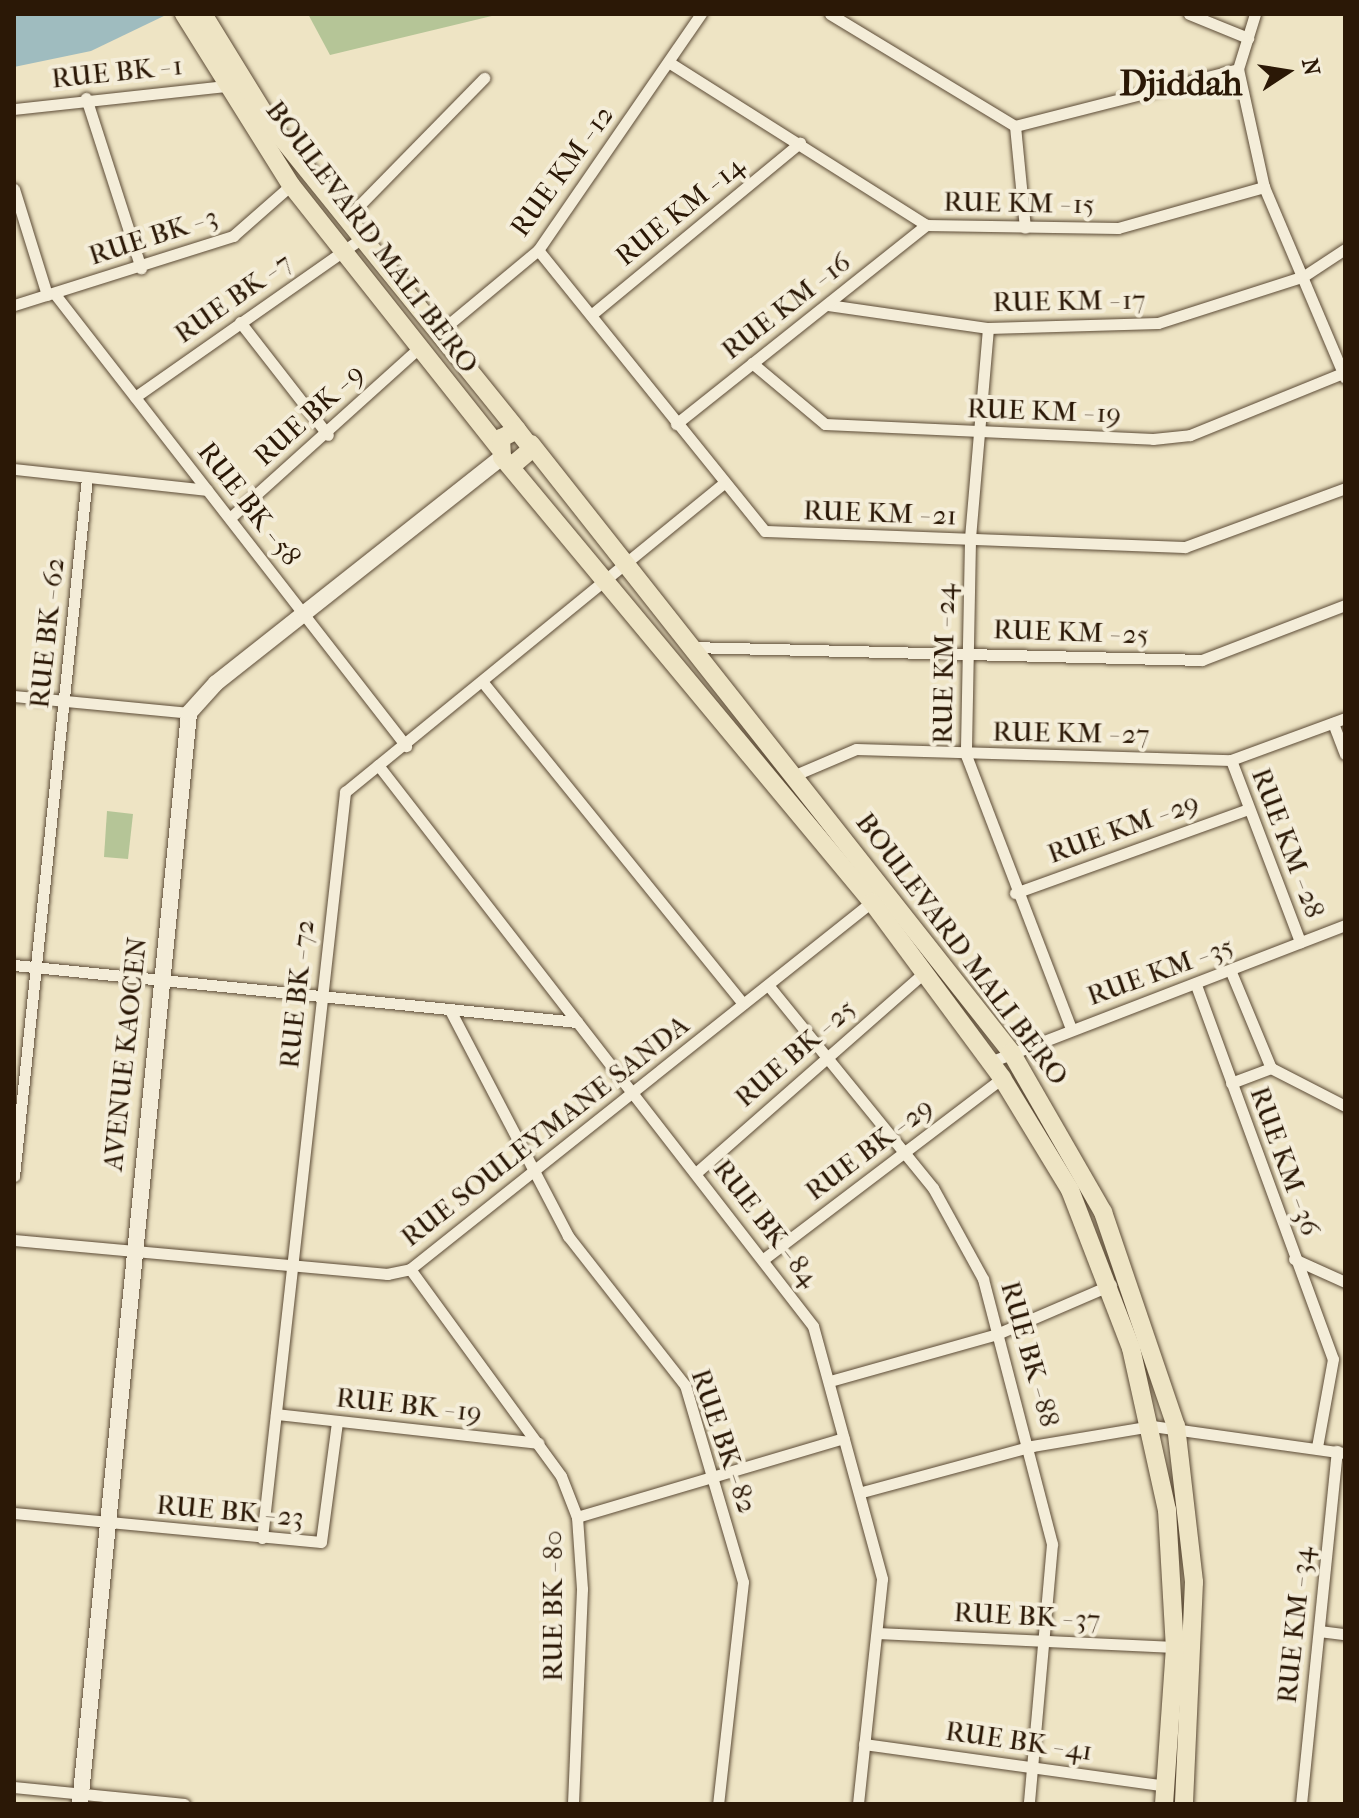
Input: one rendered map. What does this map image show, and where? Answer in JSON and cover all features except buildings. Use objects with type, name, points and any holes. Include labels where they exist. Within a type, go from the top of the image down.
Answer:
[{"type":"main road","name":"BOULEVARD MALI BERO","points":[[184,14],[225,86],[291,185],[505,456],[718,715],[795,775],[880,896],[925,972],[1002,1078],[1070,1190],[1111,1285],[1152,1426],[1172,1552],[1175,1647],[1165,1795]]},
{"type":"main road","name":"BOULEVARD MALI BERO","points":[[203,14],[272,126],[344,221],[531,444],[732,700],[747,735],[1011,1052],[1103,1212],[1176,1426],[1194,1582],[1184,1804]]},
{"type":"main road","points":[[517,430],[505,456],[527,458],[531,444]]},
{"type":"main road","points":[[718,715],[732,700]]},
{"type":"street","name":"RUE KM - 12","points":[[437,334],[538,250],[701,14]]},
{"type":"street","points":[[830,14],[1015,126],[1238,69]]},
{"type":"street","points":[[1189,14],[1248,38]]},
{"type":"street","points":[[1255,14],[1238,69],[1264,187],[1344,375]]},
{"type":"street","name":"RUE KM - 15","points":[[670,63],[926,225],[1025,228],[1126,226],[1264,187]]},
{"type":"street","points":[[344,221],[484,78]]},
{"type":"street","name":"RUE BK - 1","points":[[14,109],[86,98],[225,86]]},
{"type":"street","points":[[86,98],[141,268]]},
{"type":"street","points":[[1015,126],[1025,228]]},
{"type":"street","name":"RUE KM - 14","points":[[591,315],[800,143]]},
{"type":"street","name":"RUE BK - 3","points":[[14,305],[141,268],[241,231],[291,185]]},
{"type":"street","name":"RUE BK - 58","points":[[14,189],[50,294],[135,397],[406,746]]},
{"type":"street","name":"RUE KM - 16","points":[[676,424],[926,225]]},
{"type":"street","name":"RUE BK - 7","points":[[135,397],[240,322],[344,255],[359,240]]},
{"type":"street","name":"RUE KM - 17","points":[[828,305],[988,328],[1172,321],[1304,276],[1345,249]]},
{"type":"street","name":"RUE KM - 21","points":[[538,250],[721,485],[765,531],[1192,547],[1345,488]]},
{"type":"street","points":[[240,322],[327,434]]},
{"type":"street","name":"RUE KM - 24","points":[[988,328],[970,540],[966,755],[1015,893],[1071,1029]]},
{"type":"street","name":"RUE BK - 9","points":[[230,518],[327,434],[420,347]]},
{"type":"street","name":"RUE KM - 19","points":[[752,363],[825,424],[981,434],[1173,438],[1344,375]]},
{"type":"street","points":[[14,696],[189,713],[303,613],[505,456]]},
{"type":"street","points":[[14,469],[207,490]]},
{"type":"street","name":"RUE BK - 62","points":[[14,1176],[87,478]]},
{"type":"street","name":"RUE BK - 72","points":[[262,1538],[342,802],[350,785],[485,685],[721,485]]},
{"type":"street","name":"RUE KM - 25","points":[[690,647],[1202,660],[1345,605]]},
{"type":"street","points":[[485,685],[743,1004]]},
{"type":"street","name":"AVENUE KAOCEN","points":[[81,1798],[104,1523],[189,713]]},
{"type":"street","points":[[1339,721],[1345,754]]},
{"type":"street","name":"RUE KM - 27","points":[[795,775],[850,749],[966,755],[1231,760],[1339,721]]},
{"type":"street","name":"RUE KM - 28","points":[[1231,760],[1300,942]]},
{"type":"street","name":"RUE BK - 84","points":[[378,765],[808,1315],[862,1492],[882,1579],[858,1804]]},
{"type":"street","name":"RUE KM - 29","points":[[1015,893],[1248,809]]},
{"type":"street","name":"RUE SOULEYMANE SANDA","points":[[14,1240],[387,1274],[410,1269],[534,1175],[880,896]]},
{"type":"street","name":"RUE KM - 35","points":[[990,1062],[1071,1029],[1231,972],[1345,925]]},
{"type":"street","points":[[14,965],[159,977],[451,1012],[577,1022]]},
{"type":"street","name":"RUE BK - 25","points":[[697,1172],[825,1056],[925,972]]},
{"type":"street","points":[[1231,972],[1271,1068],[1345,1106]]},
{"type":"street","name":"RUE BK - 88","points":[[768,985],[905,1153],[967,1241],[997,1334],[1032,1446],[1052,1544],[1029,1804]]},
{"type":"street","name":"RUE KM - 36","points":[[1196,985],[1333,1359],[1317,1447]]},
{"type":"street","name":"RUE BK - 82","points":[[451,1012],[534,1175],[592,1269],[682,1377],[715,1476],[743,1582],[718,1804]]},
{"type":"street","points":[[1231,1083],[1271,1068]]},
{"type":"street","name":"RUE BK - 29","points":[[765,1258],[1002,1078]]},
{"type":"street","points":[[1333,1099],[1345,1094]]},
{"type":"street","points":[[1294,1259],[1345,1282]]},
{"type":"street","name":"RUE BK - 80","points":[[410,1269],[538,1443],[577,1517],[582,1589],[573,1804]]},
{"type":"street","points":[[830,1381],[997,1334],[1111,1285]]},
{"type":"street","name":"RUE BK - 19","points":[[276,1414],[538,1443]]},
{"type":"street","name":"RUE BK - 23","points":[[14,1513],[262,1538],[324,1538],[337,1422]]},
{"type":"street","points":[[862,1492],[1032,1446],[1152,1426],[1176,1426],[1341,1452]]},
{"type":"street","points":[[577,1517],[844,1438]]},
{"type":"street","name":"RUE KM - 34","points":[[1301,1804],[1341,1452]]},
{"type":"street","points":[[1319,1631],[1345,1634]]},
{"type":"street","name":"RUE BK - 37","points":[[877,1633],[1175,1647]]},
{"type":"street","name":"RUE BK - 41","points":[[864,1744],[1033,1768],[1165,1795]]},
{"type":"street","points":[[14,1787],[81,1798],[184,1804]]},
{"type":"green space","points":[[308,14],[500,14],[330,55]]},
{"type":"green space","points":[[107,811],[133,814],[128,859],[104,857]]},
{"type":"water","points":[[14,14],[168,14],[91,51],[14,67]]},
{"type":"district","name":"Djiddah","points":[[1181,84]]}]
